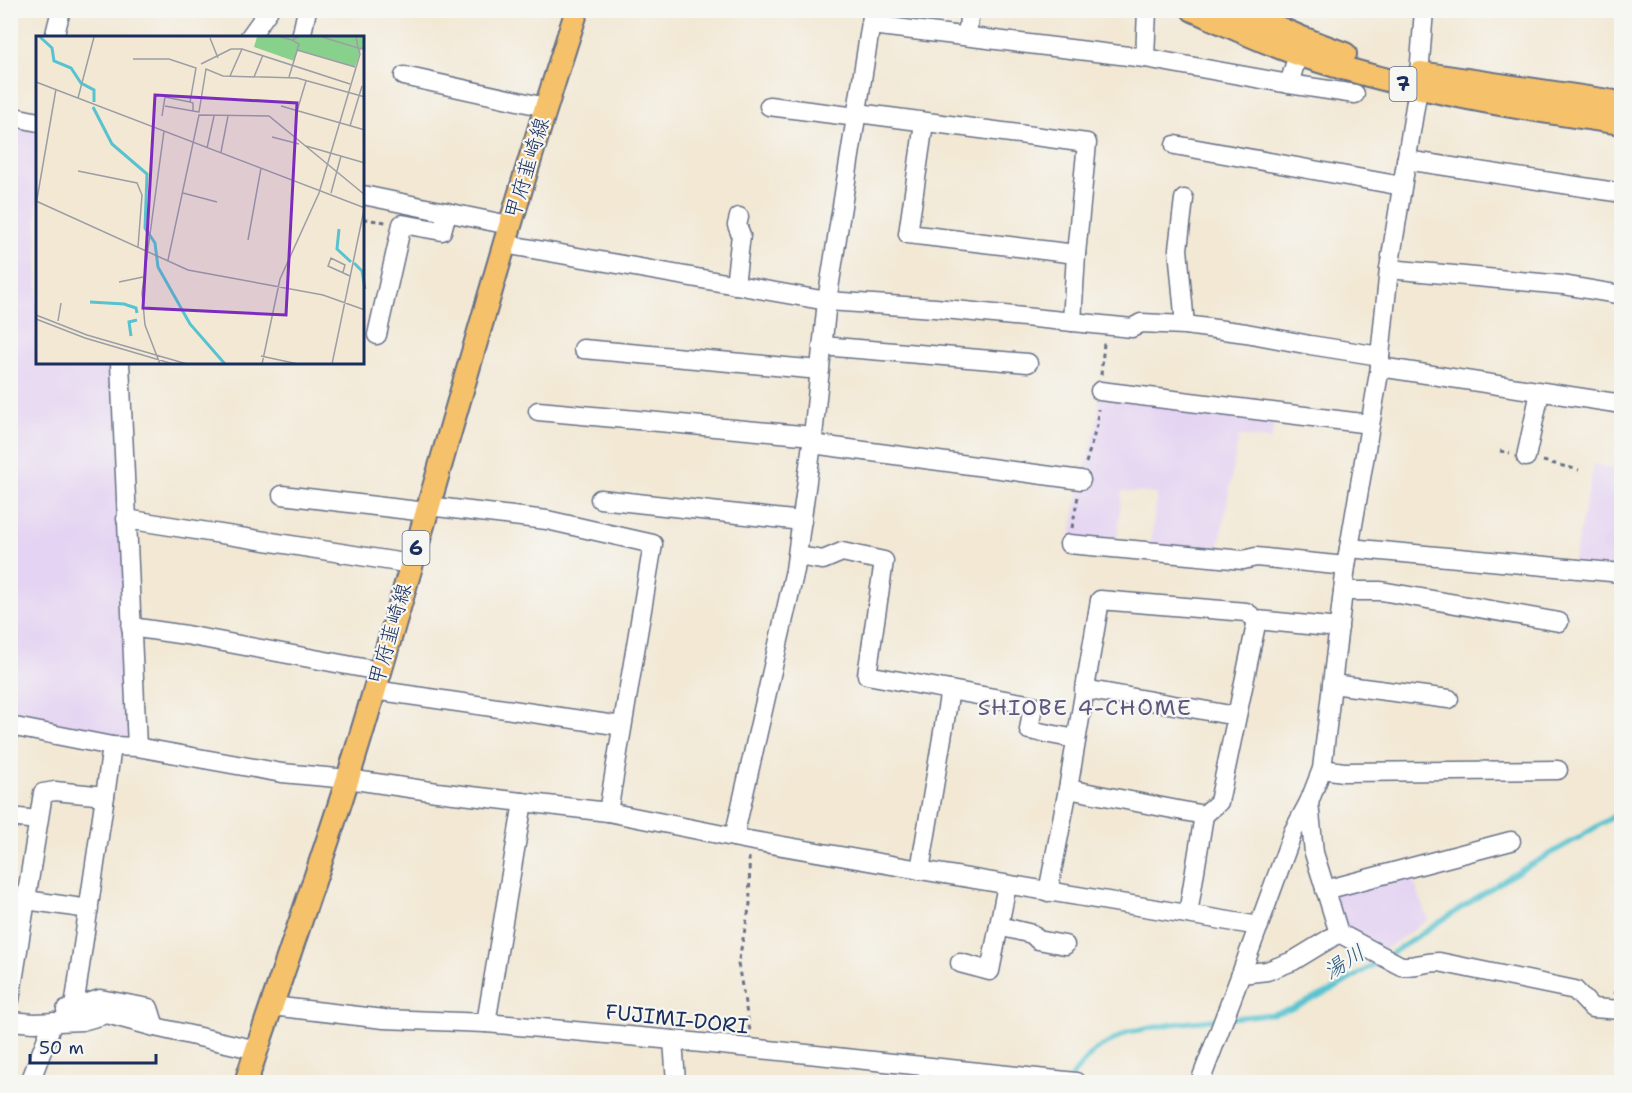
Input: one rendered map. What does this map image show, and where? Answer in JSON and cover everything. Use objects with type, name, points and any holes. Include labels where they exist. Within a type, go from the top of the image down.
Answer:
[{"type":"main road","name":"甲府韮崎線","points":[[246,1083],[348,779],[507,234],[577,10]]},
{"type":"main road","name":"7","points":[[1193,10],[1300,46],[1357,58],[1419,80],[1570,116],[1622,123]]},
{"type":"main road","name":"7","points":[[1237,10],[1300,46]]},
{"type":"main road","name":"7","points":[[1419,80],[1622,103]]},
{"type":"street","points":[[54,36],[61,10]]},
{"type":"street","points":[[250,36],[269,10]]},
{"type":"street","points":[[301,36],[307,10]]},
{"type":"street","points":[[967,36],[970,10]]},
{"type":"street","points":[[1145,58],[1147,10]]},
{"type":"street","points":[[1200,1083],[1293,832],[1309,802],[1322,769],[1342,591],[1380,362],[1389,269],[1419,80],[1424,10]]},
{"type":"street","points":[[741,838],[796,563],[827,301],[872,18],[967,36],[1145,58],[1355,94]]},
{"type":"street","points":[[1289,84],[1300,46]]},
{"type":"street","points":[[404,76],[545,107]]},
{"type":"street","points":[[769,106],[1087,143],[1072,322]]},
{"type":"street","points":[[10,116],[36,118]]},
{"type":"street","points":[[924,123],[908,234],[1076,254]]},
{"type":"street","points":[[1175,146],[1402,186]]},
{"type":"street","points":[[1406,160],[1622,193]]},
{"type":"street","points":[[364,195],[447,212],[507,234],[735,285],[827,301],[935,308],[1132,328],[1141,322],[1185,325],[1246,333],[1310,345],[1380,362],[1540,392],[1622,404]]},
{"type":"street","points":[[1184,199],[1178,249],[1185,325]]},
{"type":"street","points":[[377,335],[402,224],[442,231],[447,212]]},
{"type":"street","points":[[735,285],[741,235],[737,225],[739,217]]},
{"type":"street","points":[[1389,269],[1563,285],[1622,295]]},
{"type":"street","points":[[822,346],[1029,363]]},
{"type":"street","points":[[583,349],[820,370]]},
{"type":"street","points":[[120,364],[137,747]]},
{"type":"street","points":[[1100,391],[1370,424]]},
{"type":"street","points":[[1526,457],[1540,392]]},
{"type":"street","points":[[538,411],[812,440],[1081,480]]},
{"type":"street","points":[[282,495],[548,520],[653,544],[608,812]]},
{"type":"street","points":[[600,499],[801,521]]},
{"type":"street","points":[[126,519],[411,564]]},
{"type":"street","points":[[1069,544],[1243,560],[1256,557],[1346,566]]},
{"type":"street","points":[[1349,548],[1622,573]]},
{"type":"street","points":[[796,563],[823,560],[842,552],[884,561],[867,675],[1033,705],[1029,730],[1076,739]]},
{"type":"street","points":[[1342,591],[1381,591],[1559,622]]},
{"type":"street","points":[[1048,892],[1100,600],[1246,612],[1257,620],[1339,628]]},
{"type":"street","points":[[1188,914],[1204,815],[1219,802],[1257,620]]},
{"type":"street","points":[[131,627],[186,635],[376,681],[622,726]]},
{"type":"street","points":[[1332,684],[1449,699]]},
{"type":"street","points":[[1084,689],[1236,716]]},
{"type":"street","points":[[920,870],[950,690]]},
{"type":"street","points":[[10,726],[112,746],[137,747],[282,773],[348,779],[608,812],[920,870],[1258,926]]},
{"type":"street","points":[[75,1007],[112,746]]},
{"type":"street","points":[[1322,769],[1344,772],[1558,770]]},
{"type":"street","points":[[1068,789],[1204,815]]},
{"type":"street","points":[[10,1000],[43,793],[55,791],[105,796]]},
{"type":"street","points":[[486,1023],[523,802]]},
{"type":"street","points":[[1309,802],[1314,853],[1339,933],[1401,966],[1411,967],[1439,962],[1575,990],[1592,1008],[1617,1010]]},
{"type":"street","points":[[10,817],[38,820]]},
{"type":"street","points":[[1325,890],[1511,841]]},
{"type":"street","points":[[960,963],[990,971],[1007,885]]},
{"type":"street","points":[[26,900],[89,909]]},
{"type":"street","points":[[999,926],[1032,934],[1038,940],[1065,945]]},
{"type":"street","points":[[1241,974],[1267,971],[1293,961],[1339,933]]},
{"type":"street","points":[[10,1011],[52,1014],[100,999],[149,1008],[155,1027]]},
{"type":"street","name":"FUJIMI-DORI","points":[[272,1006],[384,1019],[486,1023],[673,1040],[1076,1083]]},
{"type":"street","points":[[10,1021],[34,1023],[82,1021],[107,1014],[257,1050]]},
{"type":"street","points":[[30,1083],[53,1022]]},
{"type":"street","points":[[673,1040],[676,1083]]},
{"type":"path","points":[[364,219],[402,224]]},
{"type":"path","points":[[1069,544],[1081,480],[1097,425],[1105,325]]},
{"type":"path","points":[[741,838],[750,904],[738,964],[754,1049]]},
{"type":"path","points":[[1617,1010],[1622,957]]},
{"type":"shaded area","points":[[10,116],[36,122],[36,364],[120,364],[137,747],[11,726]]},
{"type":"shaded area","points":[[1100,391],[1276,412],[1271,440],[1239,436],[1217,558],[1150,552],[1157,494],[1122,491],[1116,548],[1069,544],[1081,480],[1097,425]]},
{"type":"shaded area","points":[[1594,464],[1621,470],[1621,573],[1572,568]]},
{"type":"shaded area","points":[[1409,868],[1428,920],[1378,954],[1339,933],[1325,890]]},
{"type":"waterway","name":"湯川","points":[[1389,955],[1509,877],[1622,811]]},
{"type":"waterway","name":"湯川","points":[[1071,1077],[1094,1051],[1128,1032],[1172,1024],[1272,1014],[1291,1009],[1336,988],[1381,960]]},
{"type":"district","name":"SHIOBE 4-CHOME","points":[[1085,707]]}]
